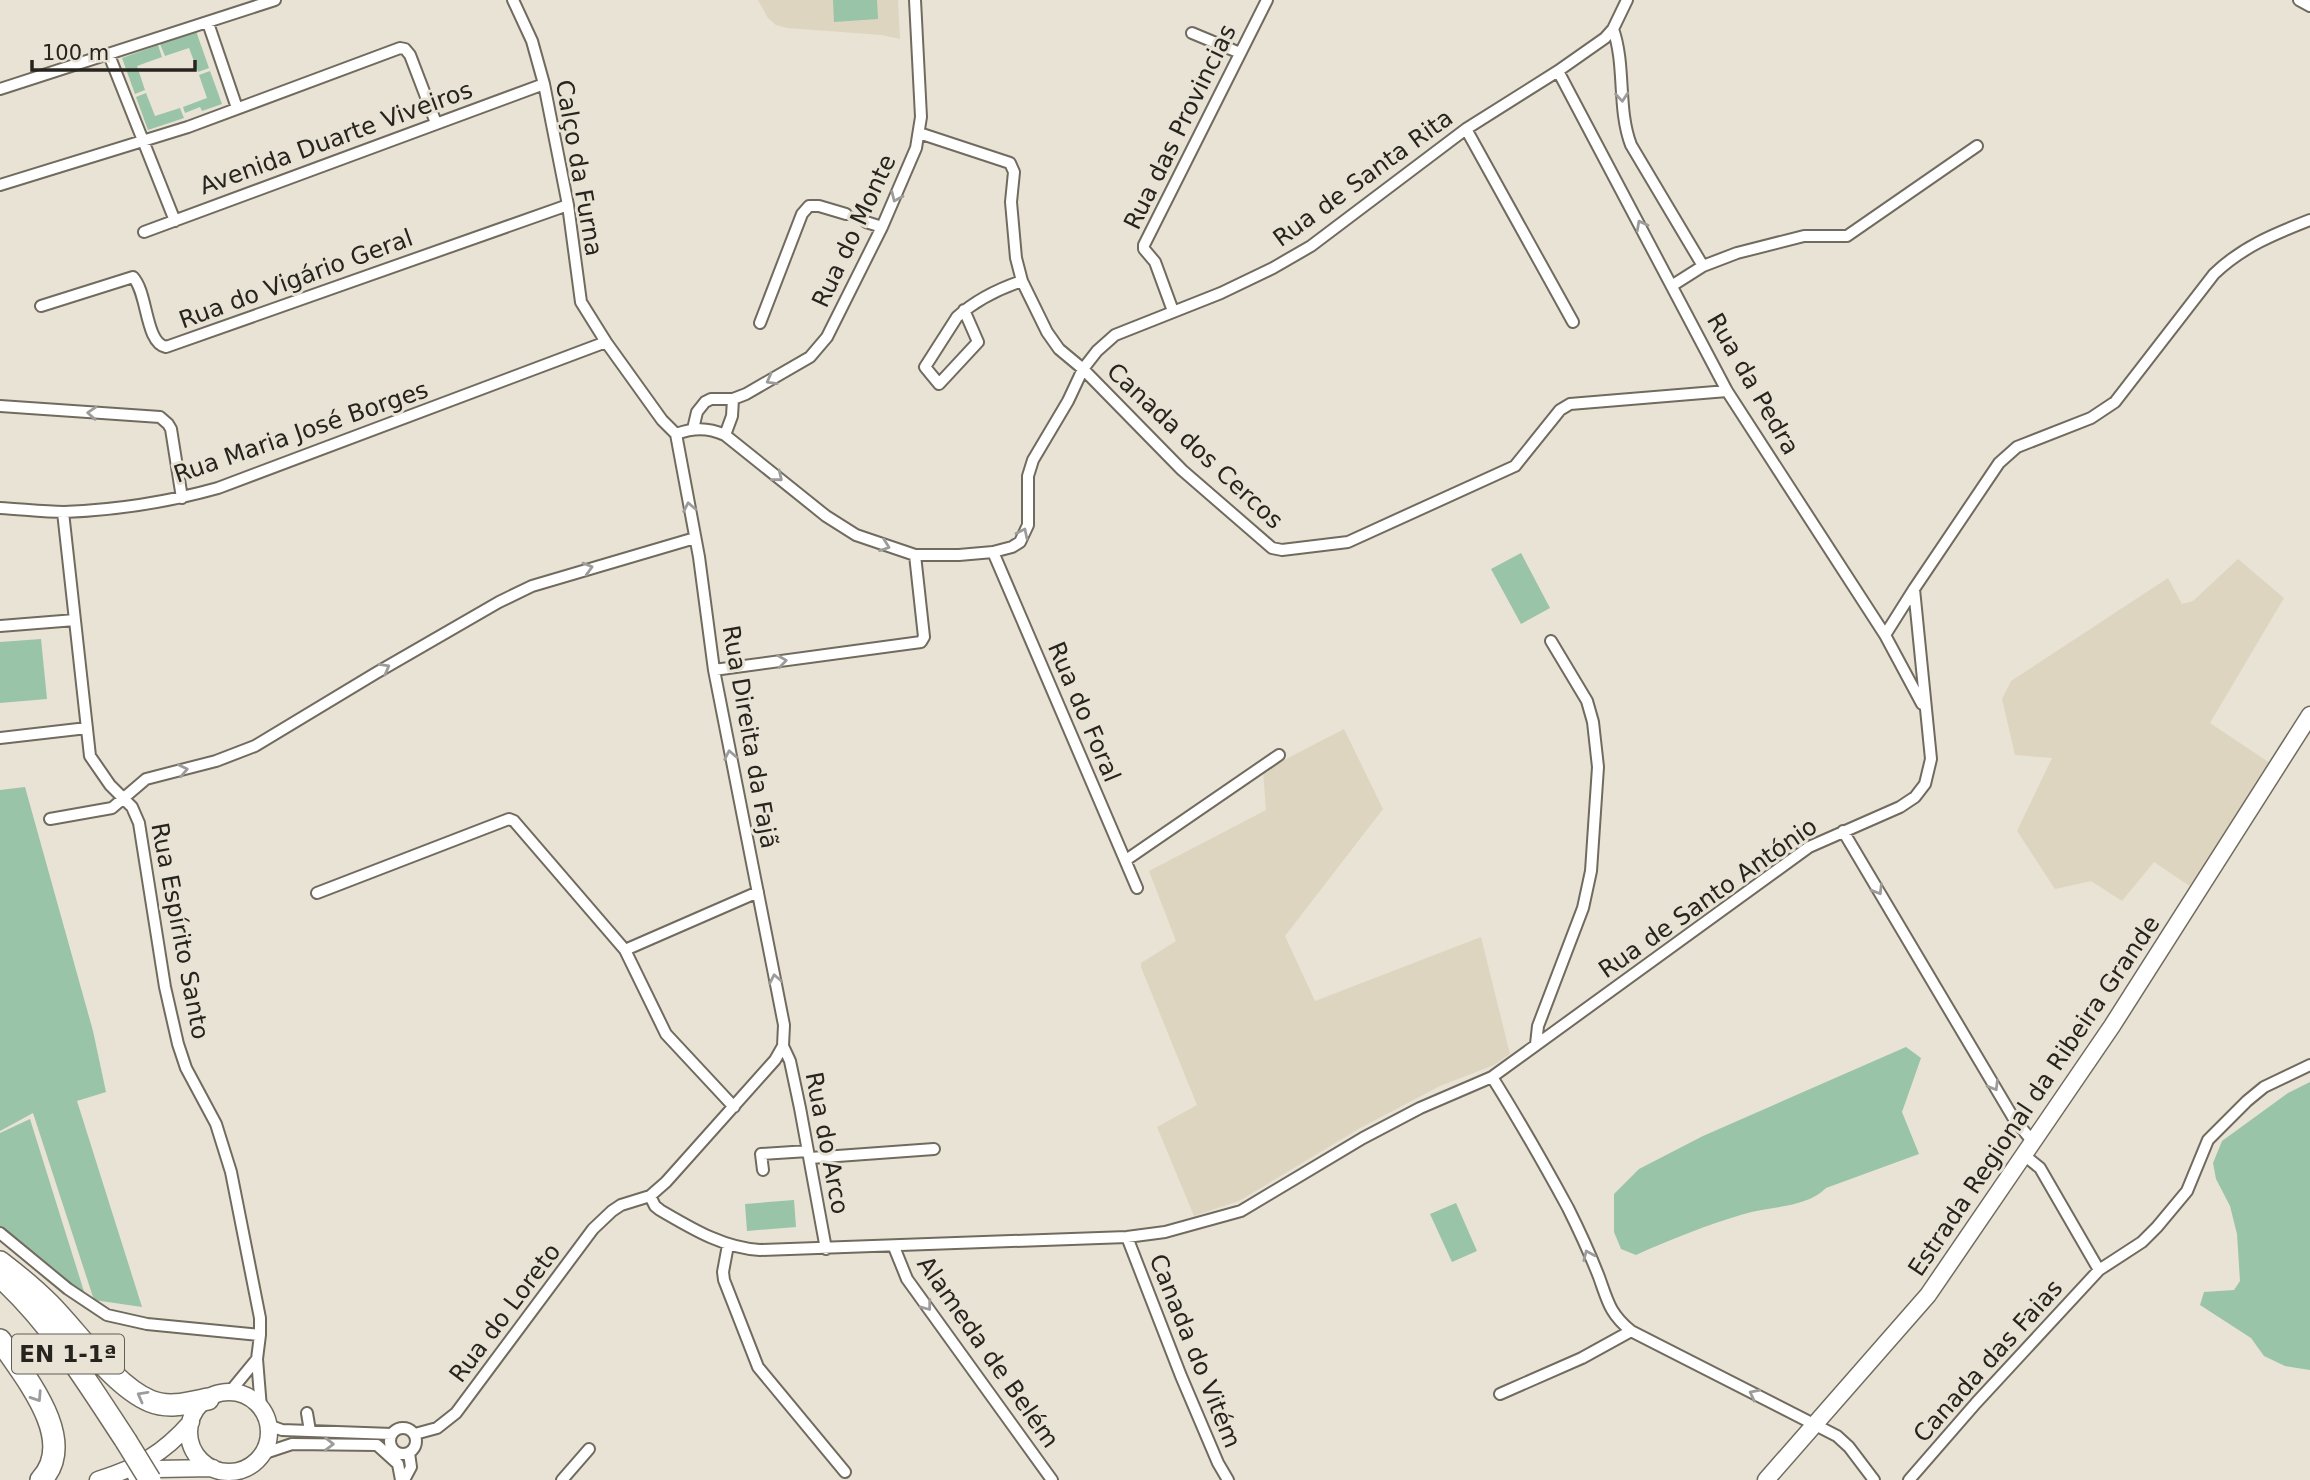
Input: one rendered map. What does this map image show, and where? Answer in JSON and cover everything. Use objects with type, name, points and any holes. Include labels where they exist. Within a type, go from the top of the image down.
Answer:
[{"type":"highway","points":[[0,1262],[42,1297],[122,1382],[140,1396],[156,1403],[182,1405],[208,1399]]},
{"type":"highway","name":"EN 1-1ª","points":[[0,1276],[43,1322],[74,1362],[120,1443],[135,1480]]},
{"type":"highway","name":"EN 1-1ª","points":[[0,1296],[32,1329],[150,1480]]},
{"type":"highway","points":[[0,1340],[46,1411],[54,1434],[52,1465],[41,1480]]},
{"type":"main road","name":"Estrada Regional da Ribeira Grande","points":[[1766,1480],[1928,1294],[2112,1027],[2310,715]]},
{"type":"main road","points":[[98,1480],[151,1459],[168,1447],[191,1422],[200,1405],[208,1399],[229,1392],[247,1396],[261,1408],[268,1426],[267,1446],[258,1459],[254,1480]]},
{"type":"main road","points":[[191,1422],[191,1444],[196,1454],[222,1473]]},
{"type":"main road","points":[[124,1480],[157,1469],[233,1472],[258,1459]]},
{"type":"street","points":[[0,89],[275,0]]},
{"type":"street","name":"Calço da Furna","points":[[513,0],[532,41],[544,84],[568,205],[579,296],[606,342],[662,420],[676,434]]},
{"type":"street","name":"Rua do Monte","points":[[693,429],[696,412],[705,402],[711,399],[733,399],[766,383],[810,357],[827,337],[882,228],[909,167],[919,133],[915,0]]},
{"type":"street","name":"Rua das Provincias","points":[[1173,311],[1155,262],[1144,245],[1267,0]]},
{"type":"street","name":"Rua de Santa Rita","points":[[993,552],[1012,547],[1025,534],[1028,525],[1028,475],[1033,460],[1068,401],[1083,369],[1097,351],[1115,335],[1221,293],[1311,246],[1466,129],[1558,71],[1613,29],[1627,0]]},
{"type":"street","points":[[2299,0],[2310,6]]},
{"type":"street","points":[[208,23],[237,107]]},
{"type":"street","points":[[1613,29],[1618,43],[1625,124],[1631,145],[1703,266]]},
{"type":"street","points":[[1192,33],[1240,53]]},
{"type":"street","points":[[0,185],[144,142],[394,49],[405,49],[410,55],[436,123]]},
{"type":"street","points":[[109,55],[175,221]]},
{"type":"street","name":"Rua da Pedra","points":[[1558,71],[1727,391],[1885,635],[1926,709]]},
{"type":"street","name":"Avenida Duarte Viveiros","points":[[144,232],[544,84]]},
{"type":"street","points":[[1466,129],[1573,321]]},
{"type":"street","name":"Canada dos Cercos","points":[[919,133],[1004,161],[1013,167],[1012,230],[1022,281],[1047,332],[1059,349],[1083,369],[1182,470],[1267,545],[1277,550],[1348,542],[1515,466],[1560,410],[1570,404],[1727,391]]},
{"type":"street","points":[[1673,285],[1703,266],[1737,253],[1794,238],[1847,236],[1977,146]]},
{"type":"street","name":"Rua do Vigário Geral","points":[[41,306],[133,278],[139,287],[155,340],[166,347],[568,205]]},
{"type":"street","points":[[760,323],[802,214],[809,206],[819,205],[846,214]]},
{"type":"street","points":[[1885,635],[1999,463],[2017,447],[2091,418],[2115,402],[2214,274],[2229,260],[2248,247],[2310,220]]},
{"type":"street","points":[[866,222],[882,228]]},
{"type":"street","points":[[964,310],[978,342],[939,384],[925,368],[957,317],[964,310],[994,292],[1022,281]]},
{"type":"street","name":"Rua Maria José Borges","points":[[0,508],[63,512],[182,498],[248,477],[606,342]]},
{"type":"street","points":[[724,435],[732,416],[733,399]]},
{"type":"street","points":[[0,406],[160,417],[171,429],[182,498]]},
{"type":"street","points":[[676,434],[693,429],[707,429],[724,435],[826,516],[856,535],[915,555],[993,552]]},
{"type":"street","name":"Rua Direita da Fajã","points":[[676,434],[695,538],[714,670],[784,1025],[783,1046]]},
{"type":"street","points":[[50,819],[112,808],[124,799],[101,774],[90,756],[63,512]]},
{"type":"street","name":"Rua Espírito Santo","points":[[261,1408],[257,1359],[260,1318],[231,1172],[216,1124],[186,1068],[178,1044],[165,988],[139,823],[136,813],[124,799],[146,779],[208,764],[256,746],[516,593],[558,577],[695,538]]},
{"type":"street","name":"Rua do Foral","points":[[993,552],[1137,888]]},
{"type":"street","points":[[714,670],[921,642],[924,637],[915,555]]},
{"type":"street","name":"Rua de Santo António","points":[[650,1196],[660,1210],[728,1245],[760,1250],[1127,1237],[1165,1232],[1241,1211],[1363,1138],[1420,1108],[1492,1077],[1809,847],[1900,807],[1915,797],[1925,784],[1931,759],[1914,589]]},
{"type":"street","points":[[0,626],[75,620]]},
{"type":"street","points":[[1536,1044],[1538,1026],[1583,908],[1591,871],[1598,768],[1593,722],[1587,701],[1551,641]]},
{"type":"street","points":[[0,738],[88,728]]},
{"type":"street","points":[[1126,860],[1279,755]]},
{"type":"street","points":[[317,893],[509,819],[514,821],[625,950],[666,1034],[734,1107]]},
{"type":"street","points":[[1843,831],[2014,1119],[2028,1149],[2099,1270]]},
{"type":"street","points":[[625,950],[758,892]]},
{"type":"street","points":[[650,1196],[734,1107],[775,1060],[783,1046]]},
{"type":"street","name":"Rua do Arco","points":[[783,1046],[790,1061],[826,1249]]},
{"type":"street","name":"Canada das Faias","points":[[1909,1480],[2099,1270],[2142,1242],[2157,1227],[2187,1191],[2208,1140],[2246,1101],[2264,1087],[2310,1065]]},
{"type":"street","points":[[1492,1077],[1569,1210],[1612,1313],[1631,1331],[1837,1436],[1849,1447],[1874,1480]]},
{"type":"street","points":[[762,1170],[761,1154],[809,1155],[933,1149]]},
{"type":"street","name":"Rua do Loreto","points":[[415,1434],[437,1428],[456,1413],[604,1217],[621,1205],[650,1196]]},
{"type":"street","points":[[0,1233],[68,1289],[107,1315],[147,1324],[260,1335]]},
{"type":"street","name":"Canada do Vitém","points":[[1127,1237],[1181,1376],[1218,1463],[1228,1480]]},
{"type":"street","points":[[728,1245],[724,1280],[751,1354],[765,1377],[845,1472]]},
{"type":"street","name":"Alameda de Belém","points":[[894,1247],[907,1279],[1052,1480]]},
{"type":"street","points":[[1500,1394],[1582,1358],[1631,1331]]},
{"type":"street","points":[[229,1392],[257,1359]]},
{"type":"street","points":[[307,1413],[310,1431]]},
{"type":"street","points":[[268,1426],[282,1430],[391,1439]]},
{"type":"street","points":[[258,1459],[292,1444],[377,1445],[391,1439],[397,1429],[404,1427],[415,1434],[417,1443],[409,1453],[411,1467],[403,1480]]},
{"type":"street","points":[[391,1439],[397,1453],[409,1453]]},
{"type":"street","points":[[377,1445],[398,1464],[403,1480]]},
{"type":"street","points":[[562,1480],[589,1449]]},
{"type":"shaded area","points":[[758,0],[898,0],[900,39],[776,25],[768,18]]},
{"type":"shaded area","points":[[2238,559],[2284,598],[2210,723],[2270,763],[2194,889],[2154,862],[2122,901],[2091,881],[2055,889],[2017,831],[2052,758],[2015,755],[2002,699],[2011,681],[2168,578],[2182,604],[2193,601]]},
{"type":"shaded area","points":[[1344,729],[1383,809],[1285,936],[1315,1001],[1481,937],[1510,1054],[1494,1065],[1440,1086],[1362,1127],[1239,1201],[1194,1216],[1157,1127],[1197,1105],[1141,967],[1141,963],[1176,941],[1149,871],[1266,810],[1263,771]]},
{"type":"green space","points":[[833,0],[877,0],[878,19],[834,22]]},
{"type":"green space","points":[[196,31],[209,68],[198,72],[189,48],[165,56],[160,44]]},
{"type":"green space","points":[[158,45],[162,57],[137,66],[145,90],[135,94],[122,58]]},
{"type":"green space","points":[[210,71],[222,104],[202,111],[200,107],[185,113],[183,107],[207,98],[199,75]]},
{"type":"green space","points":[[146,93],[155,116],[180,108],[184,118],[148,130],[136,97]]},
{"type":"green space","points":[[1521,553],[1550,608],[1521,624],[1491,569]]},
{"type":"green space","points":[[41,639],[47,699],[0,703],[0,642]]},
{"type":"green space","points":[[25,787],[93,1031],[106,1092],[77,1101],[142,1307],[94,1300],[33,1113],[0,1131],[0,790]]},
{"type":"green space","points":[[1906,1047],[1921,1058],[1902,1112],[1919,1154],[1826,1188],[1818,1195],[1798,1203],[1730,1218],[1636,1255],[1621,1249],[1614,1232],[1614,1194],[1639,1169],[1703,1136]]},
{"type":"green space","points":[[2310,1082],[2310,1370],[2285,1366],[2264,1356],[2251,1338],[2200,1305],[2204,1292],[2234,1290],[2240,1281],[2237,1234],[2230,1206],[2216,1179],[2213,1163],[2222,1141],[2288,1093]]},
{"type":"green space","points":[[30,1119],[86,1298],[0,1228],[0,1133]]},
{"type":"green space","points":[[794,1200],[796,1227],[747,1231],[745,1204]]},
{"type":"green space","points":[[1456,1203],[1477,1251],[1452,1262],[1430,1214]]},
{"type":"tunnel","points":[[846,214],[866,222]]}]
